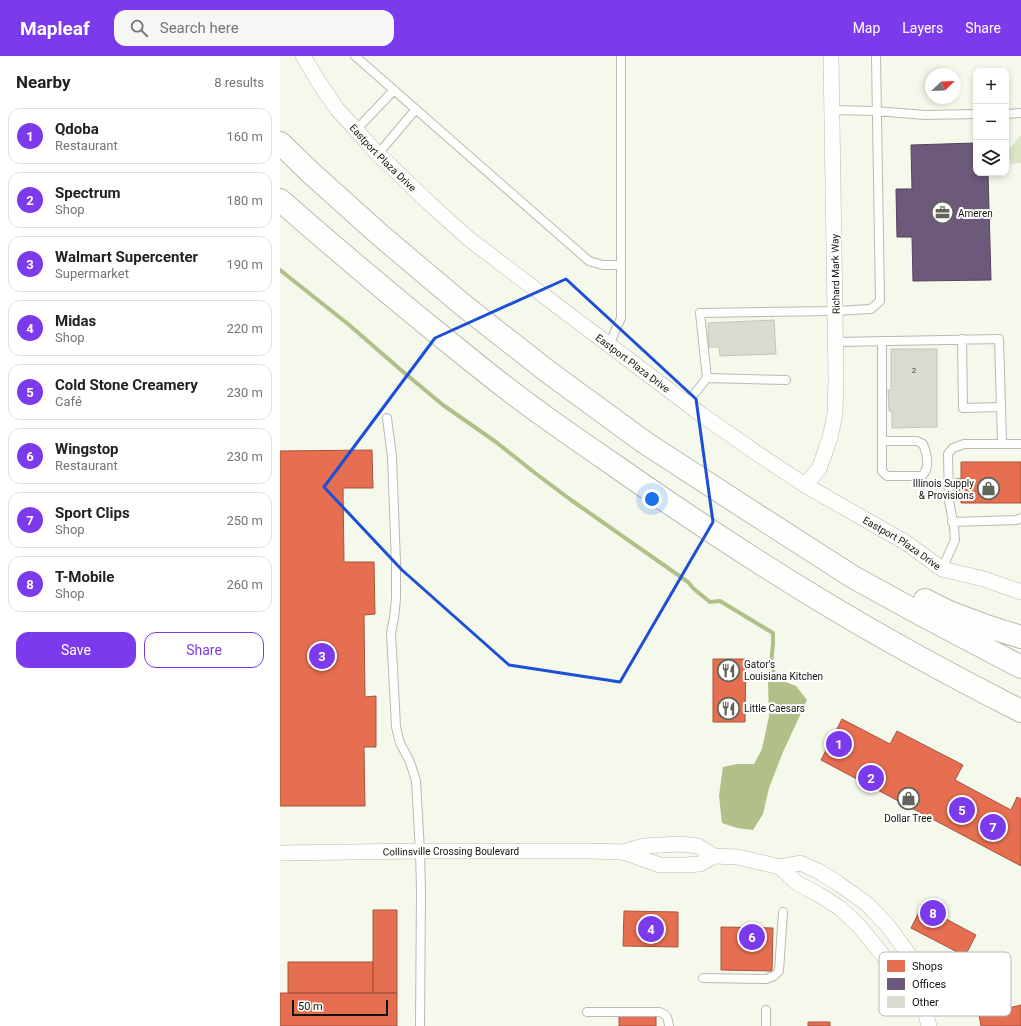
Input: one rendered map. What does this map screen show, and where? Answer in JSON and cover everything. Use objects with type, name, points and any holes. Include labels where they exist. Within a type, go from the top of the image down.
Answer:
[{"type":"highway","points":[[280,143],[310,172],[392,245],[463,305],[547,371],[644,442],[854,577],[1021,667]]},
{"type":"highway","points":[[280,200],[375,282],[483,370],[650,491],[819,600],[906,650],[1021,711]]},
{"type":"highway","points":[[854,577],[878,579],[949,612],[1021,637]]},
{"type":"street","name":"Eastport Plaza Drive","points":[[303,56],[337,109],[378,154],[429,203],[469,239],[686,403],[761,456],[806,485],[905,542],[942,569],[984,579],[1021,592]]},
{"type":"street","name":"Richard Mark Way","points":[[806,485],[819,469],[830,438],[835,414],[836,342],[831,56]]},
{"type":"street","name":"Collinsville Crossing Boulevard","points":[[280,853],[420,851],[622,852],[644,846],[680,844],[698,846],[714,856],[738,857],[780,867],[800,863],[818,871],[867,904],[888,926],[907,952]]},
{"type":"street","name":"Collinsville Crossing Boulevard","points":[[622,852],[660,865],[700,864],[714,856]]},
{"type":"street","name":"Collinsville Crossing Boulevard","points":[[780,867],[797,883],[840,908],[860,927],[880,952]]},
{"type":"street","name":"Collinsville Crossing Boulevard","points":[[926,1016],[928,1026]]},
{"type":"lane","points":[[355,56],[589,261],[603,265],[621,265]]},
{"type":"lane","points":[[609,345],[621,318],[621,56]]},
{"type":"lane","points":[[686,403],[707,378],[700,313],[871,310],[880,301],[876,56]]},
{"type":"lane","points":[[356,130],[394,90]]},
{"type":"lane","points":[[378,154],[416,109]]},
{"type":"lane","points":[[832,110],[925,116],[973,114]]},
{"type":"lane","points":[[1009,114],[1021,113]]},
{"type":"lane","points":[[962,339],[963,408],[1001,407]]},
{"type":"lane","points":[[836,342],[999,339],[1002,444]]},
{"type":"lane","points":[[882,341],[882,441],[882,471],[887,476],[922,476],[926,472],[927,452],[923,444],[917,441],[882,441]]},
{"type":"lane","points":[[707,378],[786,380]]},
{"type":"lane","points":[[387,418],[392,458],[396,563],[396,599],[391,633],[396,727],[400,743],[410,762],[416,781],[420,851],[420,1026]]},
{"type":"lane","points":[[942,569],[955,540],[949,500],[948,454],[953,448],[964,444],[1021,444]]},
{"type":"lane","points":[[952,522],[1017,520],[1021,518]]},
{"type":"lane","points":[[703,978],[766,979],[774,976],[779,971],[783,912]]},
{"type":"lane","points":[[766,1010],[766,1026]]},
{"type":"lane","points":[[587,1012],[659,1012],[664,1013],[667,1017],[669,1026]]},
{"type":"highlighted area","points":[[566,279],[696,399],[713,522],[620,682],[509,665],[402,570],[324,487],[435,338]]},
{"type":"shaded area","points":[[1021,135],[1021,163],[1010,164],[1009,149]]},
{"type":"shaded area","points":[[775,678],[796,686],[807,700],[783,752],[769,788],[763,814],[753,830],[737,828],[722,823],[719,796],[723,767],[737,764],[754,764],[762,749],[769,716],[768,682]]},
{"type":"building: Shops","points":[[372,450],[373,488],[343,488],[344,562],[374,562],[375,614],[364,615],[365,697],[376,696],[376,747],[364,747],[365,806],[280,806],[280,451]]},
{"type":"building: Shops","points":[[961,462],[1021,462],[1021,503],[961,503],[961,495],[955,495],[955,479],[961,479]]},
{"type":"building: Shops","points":[[713,659],[746,659],[745,722],[713,722]]},
{"type":"building: Shops","points":[[842,719],[890,744],[897,731],[963,765],[955,780],[1011,810],[1017,797],[1021,799],[1021,866],[821,760]]},
{"type":"building: Shops","points":[[922,906],[976,935],[967,952],[957,952],[911,928]]},
{"type":"building: Shops","points":[[373,910],[397,910],[397,993],[373,993]]},
{"type":"building: Shops","points":[[624,911],[678,912],[678,947],[623,946]]},
{"type":"building: Shops","points":[[721,927],[773,928],[772,971],[721,970]]},
{"type":"building: Shops","points":[[288,962],[373,962],[373,993],[288,993]]},
{"type":"building: Shops","points":[[280,993],[397,993],[397,1026],[280,1026]]},
{"type":"building: Shops","points":[[1021,1005],[1021,1026],[981,1026],[979,1016],[1011,1016],[1011,1007]]},
{"type":"building: Shops","points":[[619,1016],[656,1016],[656,1026],[619,1026]]},
{"type":"building: Shops","points":[[808,1022],[830,1022],[830,1026],[808,1026]]},
{"type":"building: Offices","name":"Ameren","points":[[973,143],[973,176],[988,176],[991,280],[913,281],[912,237],[897,237],[896,189],[912,189],[911,145]]},
{"type":"building: Other","points":[[774,320],[776,354],[720,356],[719,347],[709,347],[708,323]]},
{"type":"building: Other","points":[[891,349],[937,349],[937,427],[892,428],[892,411],[889,411],[888,390],[891,390]]},
{"type":"waterway","points":[[280,270],[348,324],[443,405],[496,442],[571,500],[688,582],[710,602],[720,601],[773,633],[771,663],[775,678]]},
{"type":"place","name":"Ameren","points":[[943,213]]},
{"type":"place","name":"Illinois Supply & Provisions","points":[[989,489]]},
{"type":"place","name":"Walmart Supercenter","points":[[322,656]]},
{"type":"place","name":"Gator's Louisiana Kitchen","points":[[729,670]]},
{"type":"place","name":"Little Caesars","points":[[729,708]]},
{"type":"place","name":"Qdoba","points":[[839,744]]},
{"type":"place","name":"Spectrum","points":[[871,778]]},
{"type":"place","name":"Dollar Tree","points":[[908,798]]},
{"type":"place","name":"Cold Stone Creamery","points":[[962,810]]},
{"type":"place","name":"Sport Clips","points":[[993,827]]},
{"type":"place","name":"T-Mobile","points":[[933,913]]},
{"type":"place","name":"Midas","points":[[651,929]]},
{"type":"place","name":"Wingstop","points":[[752,937]]}]
